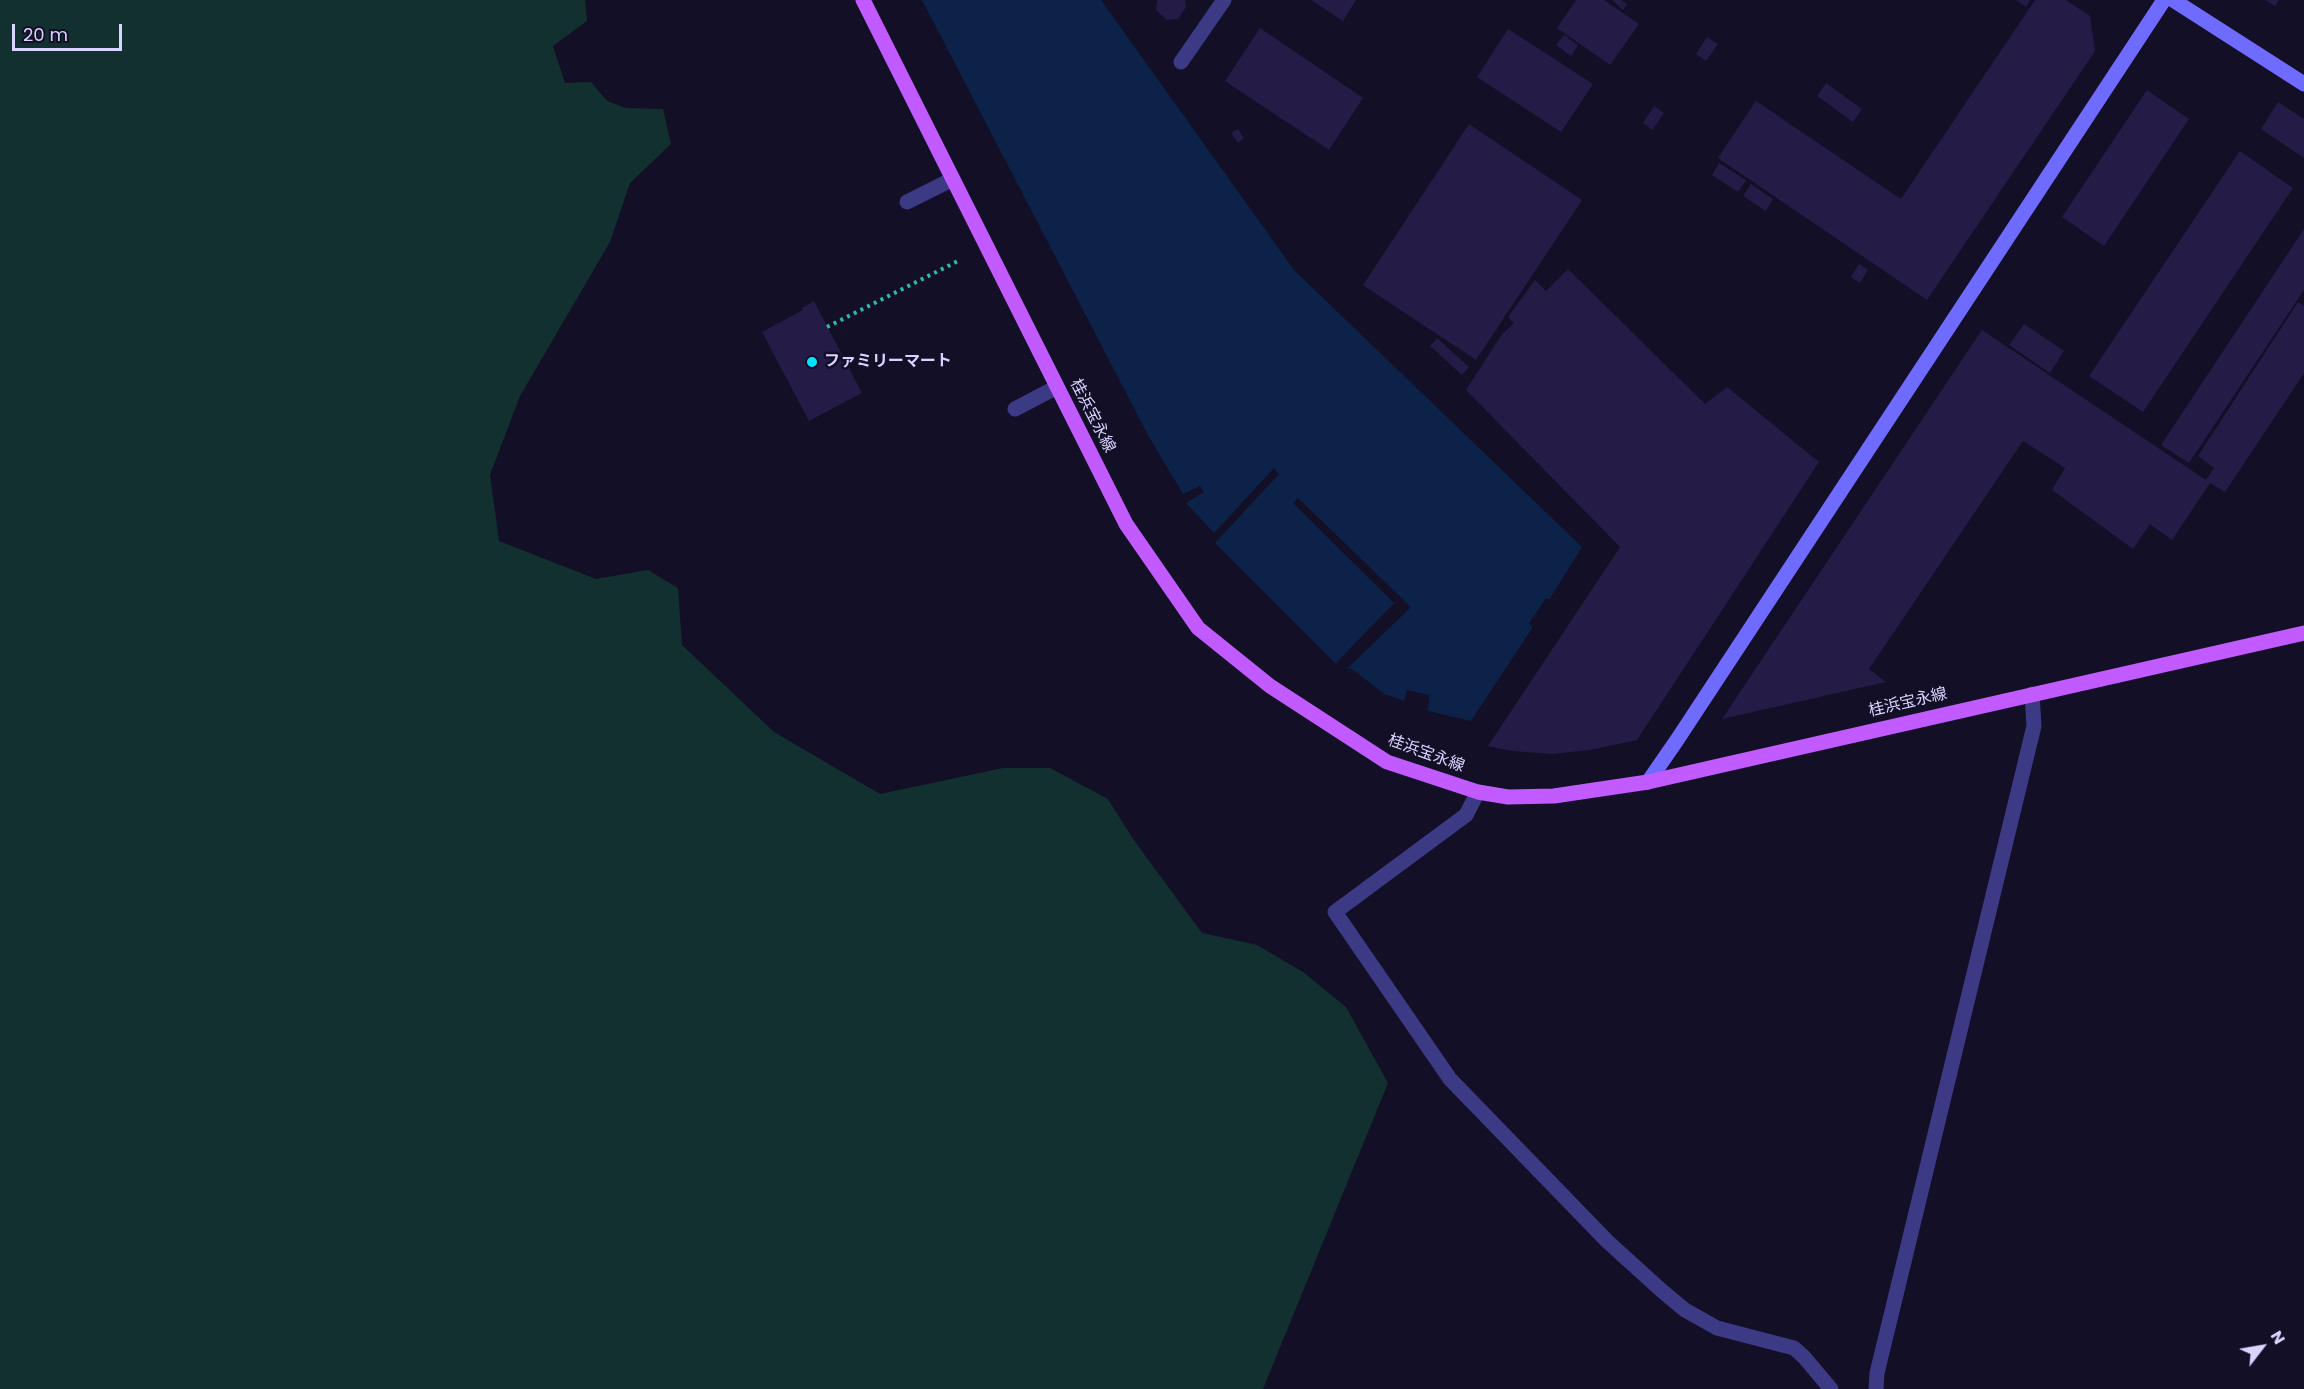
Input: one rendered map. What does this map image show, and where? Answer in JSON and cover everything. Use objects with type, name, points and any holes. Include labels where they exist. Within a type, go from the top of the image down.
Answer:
[{"type":"main road","name":"桂浜宝永線","points":[[863,0],[1126,524],[1198,628],[1270,686],[1387,762],[1478,792],[1508,797],[1554,796],[1648,782],[2304,633]]},
{"type":"street","points":[[1181,62],[1224,0]]},
{"type":"street","points":[[1648,782],[2164,0]]},
{"type":"street","points":[[2173,0],[2304,84]]},
{"type":"street","points":[[907,202],[953,179]]},
{"type":"street","points":[[1015,409],[1057,387]]},
{"type":"street","points":[[1876,1389],[1879,1361],[2034,726],[2032,694]]},
{"type":"street","points":[[1478,792],[1466,815],[1335,912],[1450,1079],[1608,1241],[1685,1310],[1717,1328],[1794,1348],[1831,1389]]},
{"type":"path","points":[[827,327],[960,260]]},
{"type":"green space","points":[[0,0],[585,0],[587,21],[553,46],[565,83],[591,82],[607,101],[626,108],[663,109],[671,144],[630,183],[610,242],[520,396],[490,475],[499,541],[596,579],[648,570],[678,588],[682,645],[774,732],[880,794],[1003,768],[1050,768],[1108,799],[1133,839],[1202,933],[1257,945],[1303,972],[1346,1007],[1388,1083],[1263,1389],[0,1389]]},
{"type":"water","points":[[922,0],[1101,0],[1294,270],[1582,547],[1549,600],[1546,598],[1529,623],[1533,627],[1471,721],[1428,711],[1429,695],[1407,690],[1404,701],[1384,694],[1352,669],[1340,668],[1215,543],[1279,474],[1274,468],[1214,533],[1186,503],[1204,492],[1200,486],[1183,494],[1149,437]]},
{"type":"pier","points":[[1298,498],[1411,607],[1348,668],[1340,668],[1336,663],[1394,603],[1293,503]]},
{"type":"building","points":[[1157,0],[1185,0],[1186,7],[1178,19],[1167,20],[1156,10]]},
{"type":"building","points":[[1311,0],[1356,0],[1343,21]]},
{"type":"building","points":[[1576,0],[1604,0],[1639,24],[1610,65],[1557,28]]},
{"type":"building","points":[[1612,0],[1621,0],[1627,4],[1623,10]]},
{"type":"building","points":[[2016,0],[2030,0],[2026,7]]},
{"type":"building","points":[[2035,0],[2066,0],[2090,16],[2095,51],[1927,300],[1718,158],[1756,101],[1901,199]]},
{"type":"building","points":[[2265,0],[2279,0],[2275,6]]},
{"type":"building","points":[[1260,28],[1363,98],[1329,150],[1225,81]]},
{"type":"building","points":[[1508,29],[1593,84],[1561,132],[1477,77]]},
{"type":"building","points":[[1564,35],[1578,45],[1571,56],[1556,45]]},
{"type":"building","points":[[1707,37],[1718,44],[1706,61],[1696,54]]},
{"type":"building","points":[[1826,83],[1862,109],[1853,122],[1817,96]]},
{"type":"building","points":[[2147,90],[2189,119],[2104,246],[2062,217]]},
{"type":"building","points":[[2278,102],[2304,119],[2304,158],[2261,129]]},
{"type":"building","points":[[1654,106],[1664,113],[1652,130],[1643,123]]},
{"type":"building","points":[[1469,124],[1582,200],[1476,360],[1363,285]]},
{"type":"building","points":[[1238,129],[1244,138],[1238,143],[1231,133]]},
{"type":"building","points":[[2240,151],[2293,188],[2143,412],[2089,376]]},
{"type":"building","points":[[1719,163],[1746,180],[1738,192],[1712,175]]},
{"type":"building","points":[[1751,184],[1773,199],[1766,211],[1743,196]]},
{"type":"building","points":[[2304,229],[2304,290],[2189,463],[2161,445]]},
{"type":"building","points":[[1859,264],[1868,270],[1860,283],[1851,277]]},
{"type":"building","points":[[1568,269],[1705,404],[1727,387],[1819,462],[1637,740],[1590,750],[1552,754],[1512,751],[1488,746],[1620,547],[1466,390],[1502,334],[1514,323],[1508,317],[1535,280],[1546,291]]},
{"type":"building","name":"ファミリーマート","points":[[814,301],[862,393],[809,421],[762,332],[803,310],[802,308]]},
{"type":"building","points":[[2298,302],[2304,306],[2304,373],[2225,492],[2210,483],[2172,540],[2150,524],[2133,549],[2052,490],[2065,468],[2023,441],[1869,669],[1886,682],[1722,719],[1982,330],[2206,480],[2214,468],[2198,456]]},
{"type":"building","points":[[2024,324],[2064,351],[2050,373],[2009,345]]},
{"type":"building","points":[[1437,338],[1469,367],[1462,375],[1430,346]]},
{"type":"place","name":"ファミリーマート","points":[[812,362]]}]
